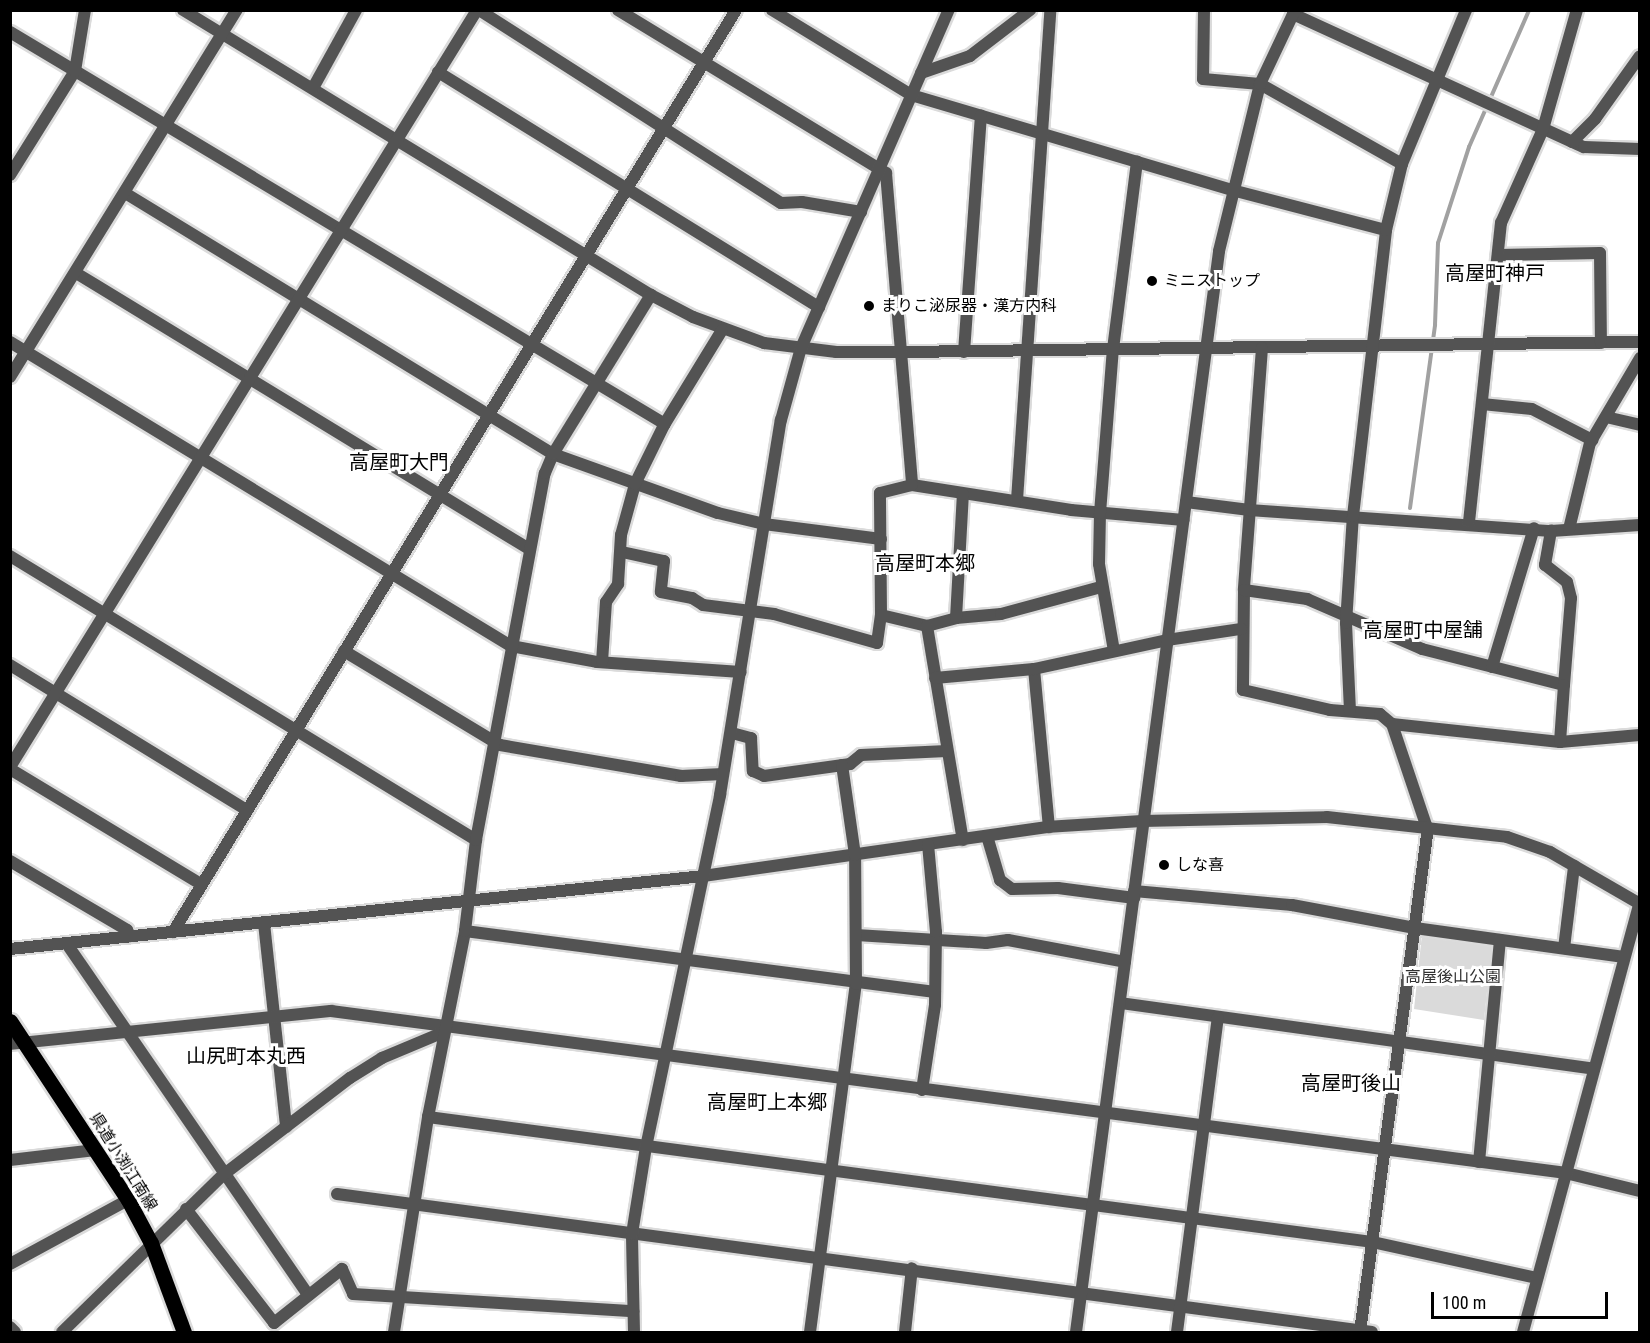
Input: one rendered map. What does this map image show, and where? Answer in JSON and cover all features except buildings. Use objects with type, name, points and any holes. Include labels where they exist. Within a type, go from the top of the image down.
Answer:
[{"type":"main road","name":"県道小渕江南線","points":[[10,1021],[17,1043],[95,1150],[128,1200],[152,1243],[184,1332]]},
{"type":"street","points":[[10,175],[75,71],[85,10]]},
{"type":"street","points":[[183,10],[651,295],[722,330],[764,343],[801,348],[964,352],[1640,342]]},
{"type":"street","points":[[10,377],[237,10]]},
{"type":"street","points":[[313,88],[356,10]]},
{"type":"street","points":[[201,884],[10,768],[248,378],[478,10],[781,203],[802,202],[861,212]]},
{"type":"street","points":[[618,10],[879,170],[888,180],[912,486]]},
{"type":"street","points":[[173,932],[736,10]]},
{"type":"street","points":[[772,10],[911,95],[1232,190],[1386,230]]},
{"type":"street","points":[[921,73],[970,56],[1030,10]]},
{"type":"street","points":[[1017,500],[1050,10]]},
{"type":"street","points":[[1204,10],[1203,79],[1260,84],[1402,164]]},
{"type":"street","points":[[1350,711],[1346,614],[1353,516],[1386,230],[1402,164],[1440,80],[1466,10]]},
{"type":"street","points":[[1468,522],[1501,223],[1543,129],[1577,10]]},
{"type":"street","points":[[634,1332],[632,1234],[646,1147],[668,1055],[683,960],[704,876],[732,733],[781,420],[801,348],[949,11]]},
{"type":"street","points":[[1076,1332],[1142,821],[1184,520],[1204,348],[1232,190],[1260,84],[1294,12],[1584,147],[1640,150]]},
{"type":"street","points":[[10,32],[533,342],[665,424]]},
{"type":"street","points":[[1572,142],[1595,119],[1640,56]]},
{"type":"street","points":[[438,72],[819,307]]},
{"type":"street","points":[[964,352],[981,116]]},
{"type":"street","points":[[1114,651],[1101,587],[1100,513],[1113,349],[1137,162]]},
{"type":"street","points":[[125,194],[490,413],[553,454],[635,484],[764,524],[881,539]]},
{"type":"street","points":[[1498,255],[1600,253],[1601,343]]},
{"type":"street","points":[[76,273],[529,549]]},
{"type":"street","points":[[394,1332],[428,1117],[465,931],[476,840],[529,549],[553,454],[651,295]]},
{"type":"street","points":[[602,662],[606,602],[616,591],[622,552],[621,535],[635,484],[665,424],[722,330]]},
{"type":"street","points":[[10,342],[27,350],[511,646],[602,662],[741,672]]},
{"type":"street","points":[[337,1194],[414,1206],[912,1268],[1364,1332],[1382,1149],[1427,828],[1392,724],[1380,714],[1350,711],[1243,690],[1241,629],[1262,348]]},
{"type":"street","points":[[1569,529],[1592,440],[1640,358]]},
{"type":"street","points":[[1482,404],[1532,409],[1592,440]]},
{"type":"street","points":[[1606,417],[1640,425]]},
{"type":"street","points":[[622,552],[663,561],[661,592],[692,598],[703,605],[751,609],[878,643],[881,615],[880,493],[912,486],[1100,513],[1184,520]]},
{"type":"street","points":[[956,618],[963,494]]},
{"type":"street","points":[[1186,502],[1249,510],[1468,522],[1551,531],[1640,525]]},
{"type":"street","points":[[1492,668],[1534,528]]},
{"type":"street","points":[[1551,531],[1545,565],[1567,582],[1571,598],[1560,742]]},
{"type":"street","points":[[10,556],[476,840]]},
{"type":"street","points":[[881,615],[927,626],[956,618],[1001,615],[1101,587]]},
{"type":"street","points":[[1244,590],[1307,599],[1422,649],[1564,686]]},
{"type":"street","points":[[927,626],[963,840]]},
{"type":"street","points":[[935,678],[1034,669],[1167,640],[1241,629]]},
{"type":"street","points":[[344,651],[494,741],[681,776],[723,774]]},
{"type":"street","points":[[10,664],[247,810]]},
{"type":"street","points":[[1034,669],[1049,827]]},
{"type":"street","points":[[1392,724],[1560,742],[1640,735]]},
{"type":"street","points":[[732,733],[751,738],[753,771],[764,776],[854,763],[861,755],[947,751]]},
{"type":"street","points":[[810,1332],[856,984],[855,855],[842,765]]},
{"type":"street","points":[[10,949],[704,876],[1049,827],[1142,821],[1327,817],[1507,837],[1550,852],[1639,903],[1523,1332]]},
{"type":"street","points":[[987,836],[1000,880],[1012,889],[1058,888],[1292,905],[1414,928],[1624,957]]},
{"type":"street","points":[[922,1090],[935,993],[936,938],[928,844]]},
{"type":"street","points":[[10,861],[127,930],[130,936]]},
{"type":"street","points":[[1564,948],[1574,866]]},
{"type":"street","points":[[264,923],[286,1127]]},
{"type":"street","points":[[465,931],[935,993]]},
{"type":"street","points":[[856,935],[936,938],[986,943],[1008,940],[1125,962]]},
{"type":"street","points":[[1479,1162],[1500,940]]},
{"type":"street","points":[[67,944],[223,1176],[308,1295]]},
{"type":"street","points":[[1120,1004],[1593,1069]]},
{"type":"street","points":[[17,1043],[331,1011],[444,1029],[668,1055],[844,1080],[1566,1173],[1640,1191]]},
{"type":"street","points":[[1177,1332],[1218,1018]]},
{"type":"street","points":[[62,1332],[186,1209],[223,1176],[286,1127],[382,1058],[444,1029]]},
{"type":"street","points":[[428,1117],[1372,1242],[1537,1278]]},
{"type":"street","points":[[10,1160],[95,1150]]},
{"type":"street","points":[[10,1264],[128,1200]]},
{"type":"street","points":[[186,1209],[274,1323],[342,1269],[353,1294],[633,1311]]},
{"type":"street","points":[[905,1332],[912,1268]]},
{"type":"street","points":[[10,1328],[15,1332]]},
{"type":"green space","name":"高屋後山公園","points":[[1422,934],[1492,945],[1484,1020],[1414,1009]]},
{"type":"waterway","points":[[1410,508],[1435,325],[1438,243],[1469,147],[1529,10]]},
{"type":"place","name":"ミニストップ","points":[[1152,281]]},
{"type":"place","name":"まりこ泌尿器・漢方内科","points":[[869,306]]},
{"type":"place","name":"しな喜","points":[[1164,865]]},
{"type":"district","name":"高屋町神戸","points":[[1495,273]]},
{"type":"district","name":"高屋町大門","points":[[399,462]]},
{"type":"district","name":"高屋町本郷","points":[[925,563]]},
{"type":"district","name":"高屋町中屋舗","points":[[1423,630]]},
{"type":"district","name":"山尻町本丸西","points":[[246,1056]]},
{"type":"district","name":"高屋町後山","points":[[1351,1083]]},
{"type":"district","name":"高屋町上本郷","points":[[767,1102]]}]
